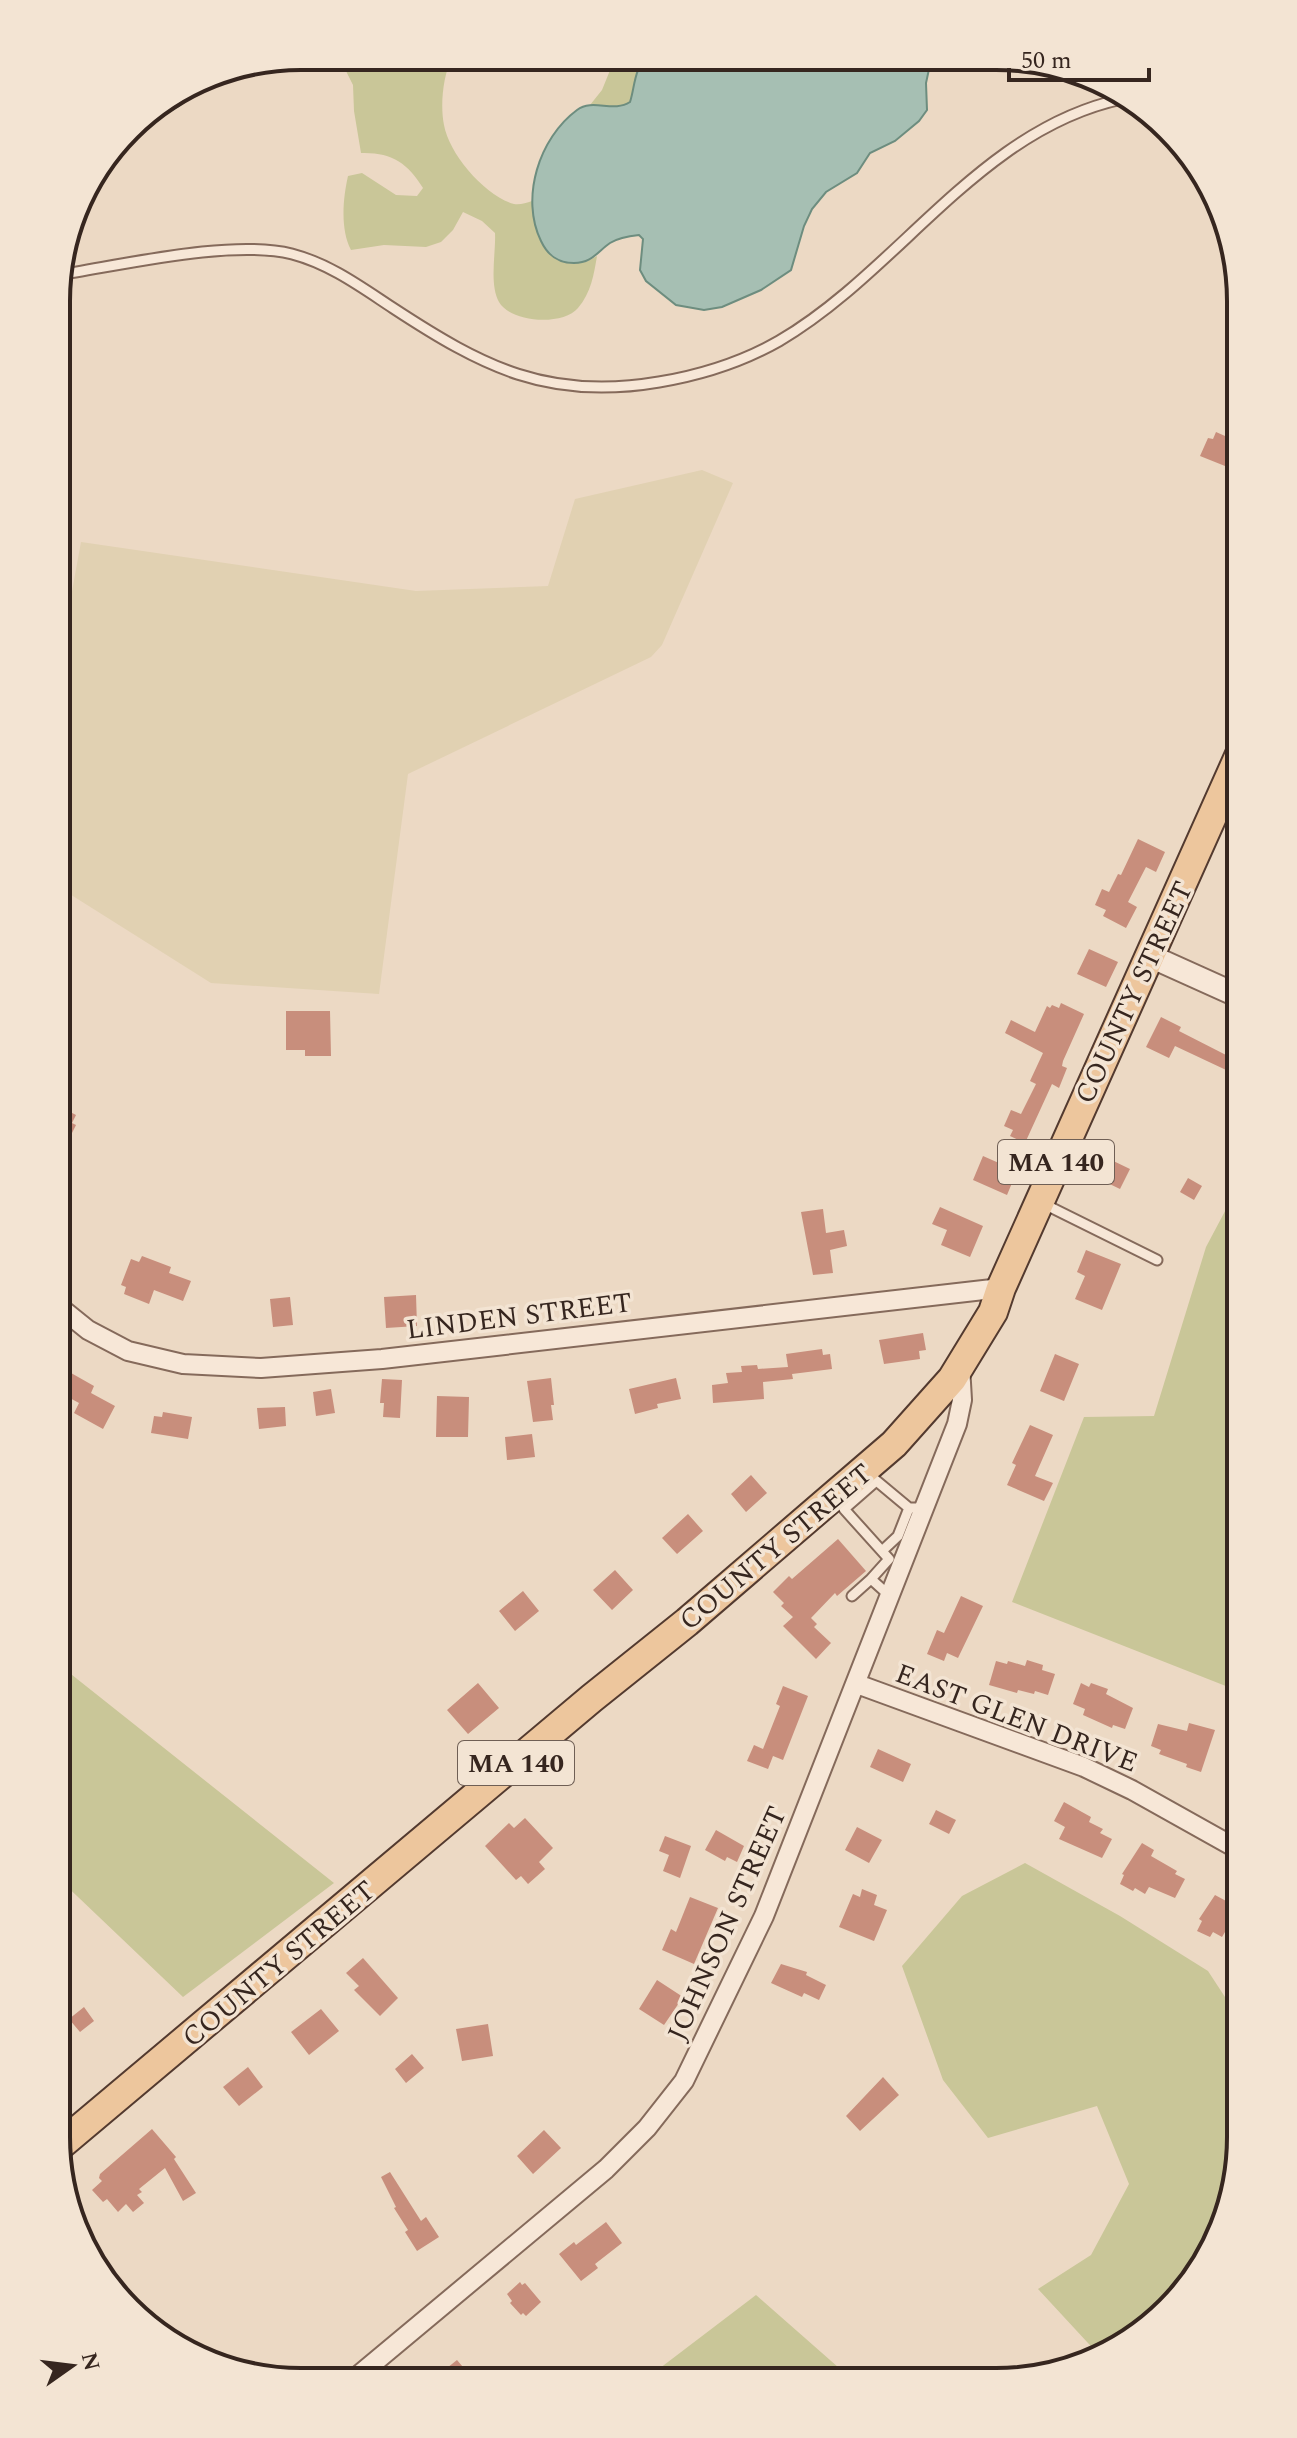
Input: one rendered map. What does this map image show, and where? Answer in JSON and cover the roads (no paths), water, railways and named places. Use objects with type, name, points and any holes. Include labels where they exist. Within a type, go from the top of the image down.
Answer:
[{"type":"main road","name":"COUNTY STREET","points":[[70,2137],[870,1476],[960,1366],[993,1312],[1039,1201],[1227,783]]},
{"type":"street","points":[[1150,956],[1227,991]]},
{"type":"street","name":"LINDEN STREET","points":[[70,1315],[88,1330],[128,1351],[183,1364],[261,1368],[382,1359],[1001,1288]]},
{"type":"street","name":"JOHNSON STREET","points":[[367,2368],[606,2169],[667,2105],[698,2056],[764,1916],[891,1597],[917,1508],[957,1424],[962,1400],[960,1366]]},
{"type":"street","name":"EAST GLEN DRIVE","points":[[857,1684],[1084,1767],[1227,1843]]},
{"type":"lane","points":[[72,273],[211,252],[253,250],[289,254],[342,274],[441,340],[505,371],[535,381],[570,386],[609,387],[657,382],[733,363],[782,339],[834,301],[1022,141],[1078,111],[1112,102]]},
{"type":"lane","points":[[1039,1201],[1157,1260]]},
{"type":"lane","points":[[852,1596],[889,1559],[844,1509],[870,1476],[917,1508],[898,1536],[882,1551]]},
{"type":"lane","points":[[871,1579],[891,1597]]}]
